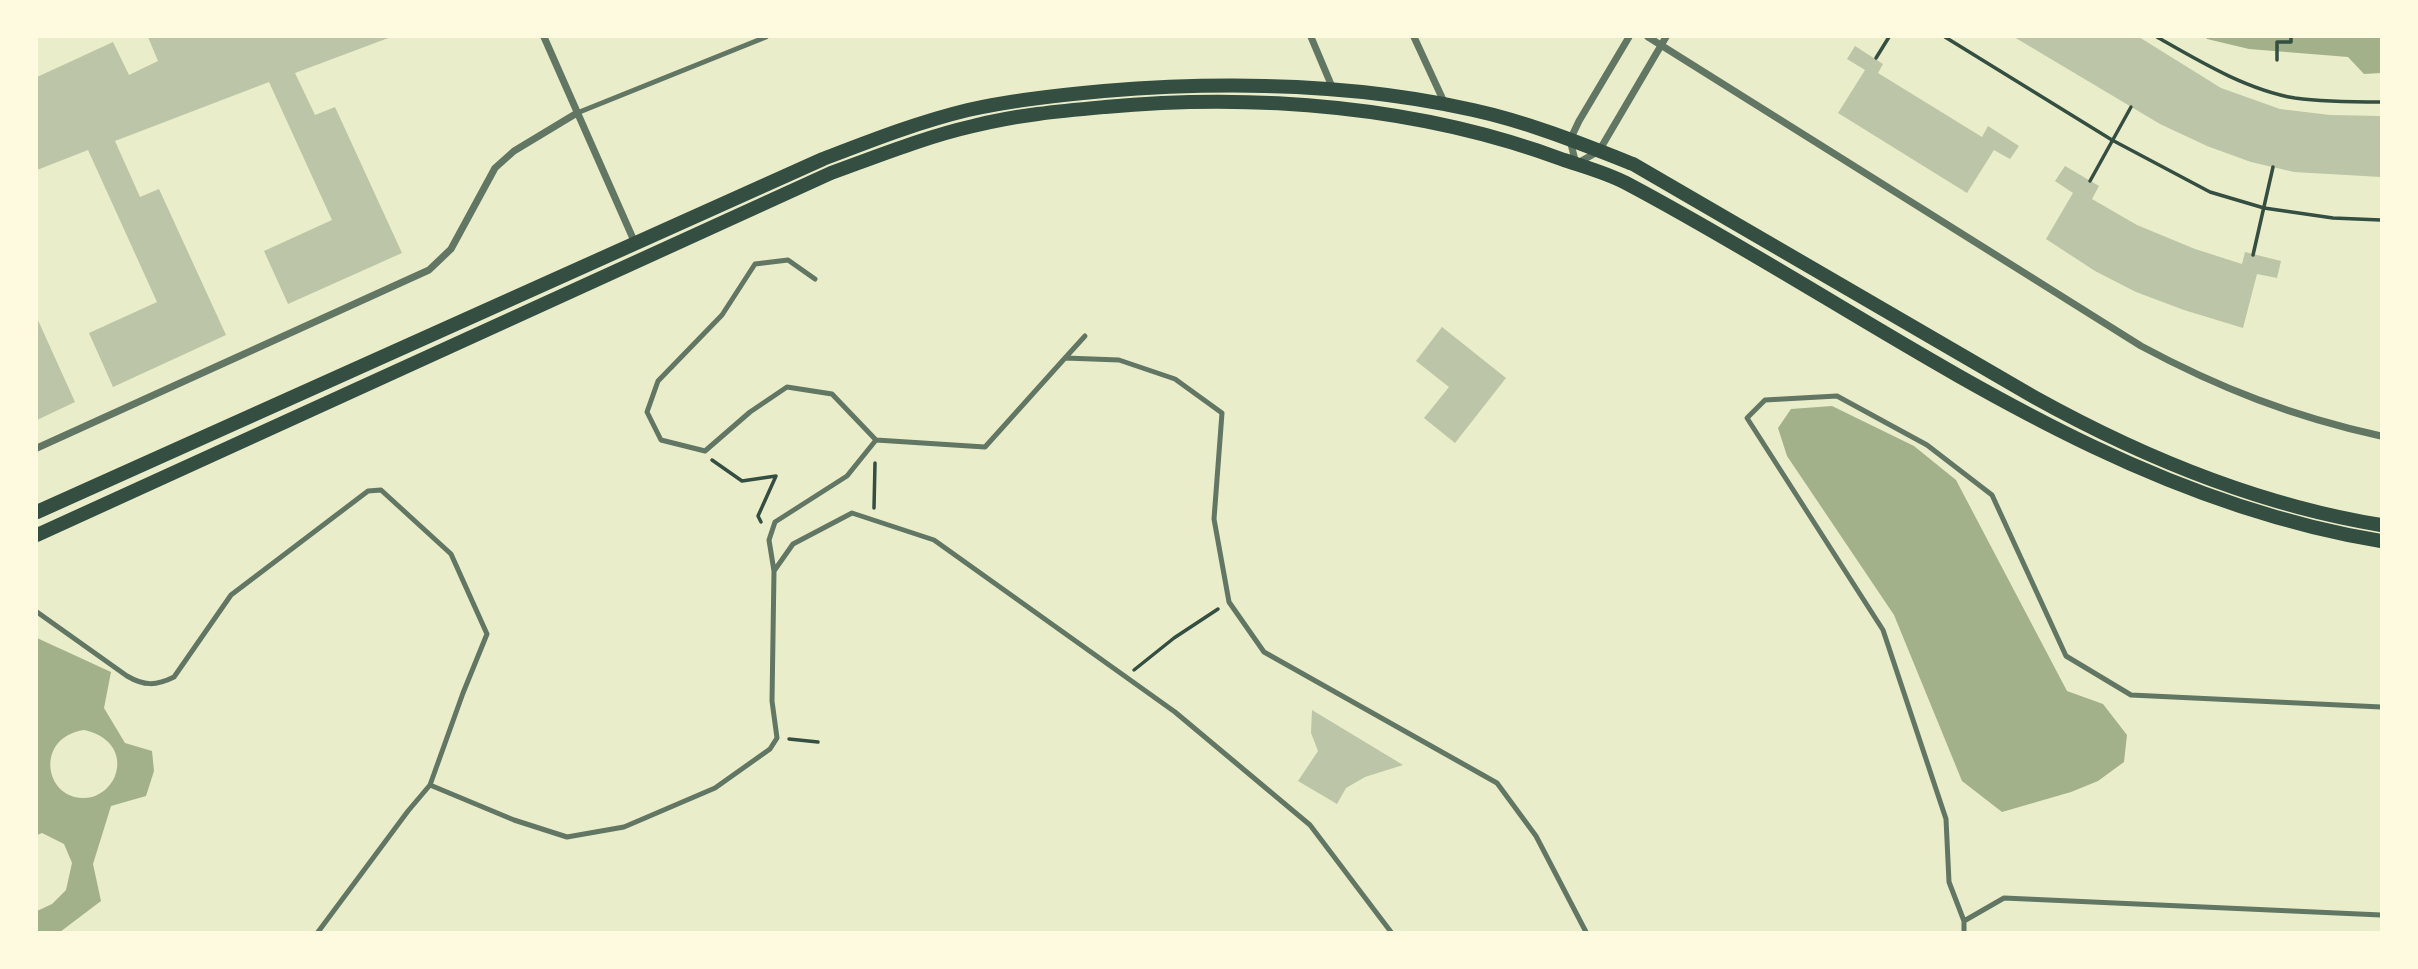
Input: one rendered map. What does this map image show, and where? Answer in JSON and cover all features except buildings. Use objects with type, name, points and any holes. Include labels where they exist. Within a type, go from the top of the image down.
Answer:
[{"type":"main road","points":[[37,512],[823,159],[891,133],[969,110],[1058,95],[1213,86],[1333,90],[1445,105],[1530,125],[1570,140],[1633,164],[2092,428],[2224,485],[2328,514],[2381,524]]},
{"type":"main road","points":[[37,535],[831,173],[974,125],[1058,111],[1150,103],[1222,102],[1367,112],[1454,127],[1521,143],[1622,181],[2022,412],[2130,466],[2200,494],[2272,518],[2337,534],[2381,541]]},
{"type":"street","points":[[544,37],[635,243]]},
{"type":"street","points":[[1311,37],[1333,90]]},
{"type":"street","points":[[1414,37],[1445,105]]},
{"type":"street","points":[[1629,37],[1578,121],[1570,140],[1576,164],[1599,151],[1666,37]]},
{"type":"street","points":[[1648,37],[2141,346],[2256,401],[2326,424],[2381,436]]},
{"type":"street","points":[[37,448],[429,271],[451,249],[495,168],[513,152],[577,113]]},
{"type":"lane","points":[[577,113],[766,37]]},
{"type":"lane","points":[[814,279],[788,260],[755,264],[722,315],[658,381],[647,412],[661,440],[705,451],[750,412],[787,387],[832,394],[876,440],[985,447],[1085,336]]},
{"type":"lane","points":[[1065,358],[1119,360],[1175,379],[1222,413],[1214,519],[1229,602],[1264,652],[1497,783],[1536,836],[1586,932]]},
{"type":"lane","points":[[1964,932],[1964,920],[1949,882],[1946,819],[1884,630],[1747,418],[1765,400],[1837,396],[1927,445],[1992,495],[2066,656],[2131,695],[2381,707]]},
{"type":"lane","points":[[430,785],[514,820],[567,837],[624,827],[715,788],[771,749],[777,738],[772,701],[774,571],[769,540],[775,522],[847,476],[876,440]]},
{"type":"lane","points":[[37,612],[134,680],[141,684],[160,684],[174,677],[231,595],[368,491],[381,490],[451,554],[487,634],[430,785],[318,932]]},
{"type":"lane","points":[[774,571],[793,544],[852,513],[934,540],[1175,712],[1310,825],[1391,932]]},
{"type":"lane","points":[[1964,920],[2004,898],[2381,915]]},
{"type":"path","points":[[1876,58],[1889,37]]},
{"type":"path","points":[[1945,37],[2112,141],[2210,191],[2264,208],[2333,218],[2381,220]]},
{"type":"path","points":[[2157,37],[2246,83],[2292,97],[2338,102],[2381,102]]},
{"type":"path","points":[[2277,60],[2277,42],[2291,42],[2291,37]]},
{"type":"path","points":[[2090,181],[2131,107]]},
{"type":"path","points":[[2253,255],[2273,167]]},
{"type":"path","points":[[873,520],[876,440]]},
{"type":"path","points":[[705,451],[715,463],[742,481],[776,476],[758,516],[769,540]]},
{"type":"path","points":[[1125,677],[1174,638],[1229,602]]},
{"type":"path","points":[[777,738],[818,742]]},
{"type":"shaded area","points":[[2206,37],[2381,37],[2381,73],[2364,74],[2348,57],[2249,49]]},
{"type":"shaded area","points":[[1832,406],[1914,446],[1956,480],[2067,691],[2103,704],[2127,735],[2124,762],[2098,781],[2071,792],[2002,812],[1962,781],[1894,615],[1787,456],[1778,428],[1791,409]]},
{"type":"shaded area","points":[[37,638],[111,672],[104,708],[125,743],[152,751],[154,771],[146,796],[111,806],[93,864],[101,901],[60,932],[37,932],[37,911],[52,904],[66,890],[72,863],[64,844],[42,833],[37,835]],"holes":[[[84,730],[106,740],[115,752],[115,776],[103,792],[92,797],[76,797],[64,792],[55,782],[51,757],[56,745],[67,736]]]}]
